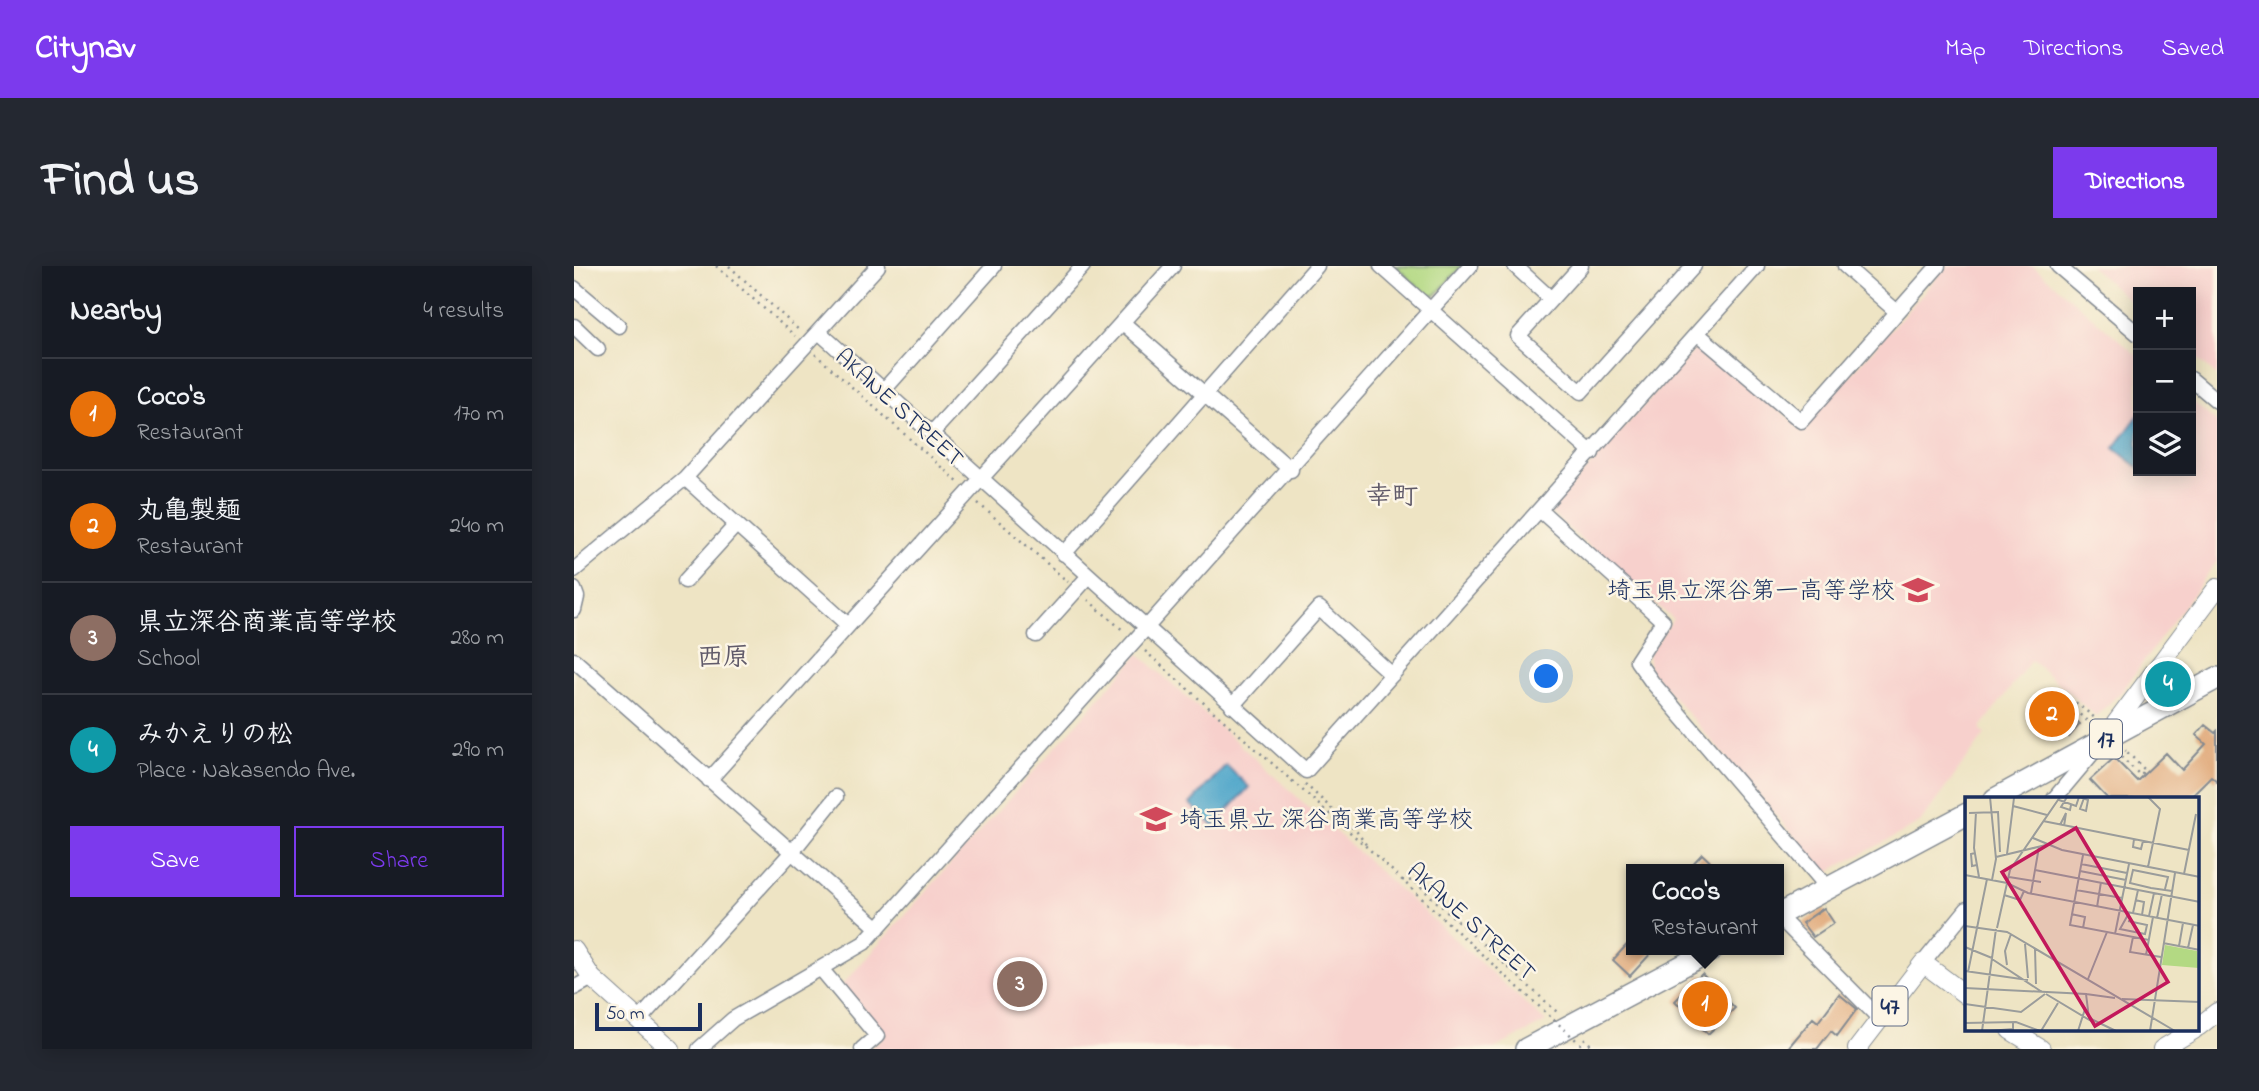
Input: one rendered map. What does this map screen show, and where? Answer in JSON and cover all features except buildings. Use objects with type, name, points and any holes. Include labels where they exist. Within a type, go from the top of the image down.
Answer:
[{"type":"highway","name":"17","points":[[1998,797],[2098,732],[2217,678]]},
{"type":"highway","points":[[1784,913],[1965,815]]},
{"type":"highway","points":[[1526,1049],[1703,955]]},
{"type":"main road","points":[[2098,732],[2217,588]]},
{"type":"main road","points":[[574,950],[592,978],[671,1049]]},
{"type":"main road","name":"47","points":[[1857,1049],[1923,963],[1965,994]]},
{"type":"main road","points":[[2200,1025],[2217,1012]]},
{"type":"main road","points":[[2013,1032],[2035,1048]]},
{"type":"main road","points":[[2162,1049],[2190,1032]]},
{"type":"street","points":[[574,570],[685,478],[878,266]]},
{"type":"street","points":[[883,391],[994,266]]},
{"type":"street","points":[[932,434],[1083,266]]},
{"type":"street","points":[[709,780],[1173,266]]},
{"type":"street","points":[[1064,554],[1317,266]]},
{"type":"street","points":[[1381,266],[1592,453]]},
{"type":"street","points":[[699,1049],[733,1019],[854,952],[878,929],[1471,266]]},
{"type":"street","points":[[1515,266],[1551,299]]},
{"type":"street","points":[[1581,266],[1518,336],[1581,392],[1694,266]]},
{"type":"street","points":[[818,332],[1306,771],[1757,266]]},
{"type":"street","points":[[1845,266],[1897,312]]},
{"type":"street","points":[[1698,334],[1801,421],[1938,266]]},
{"type":"street","points":[[2058,266],[2133,330]]},
{"type":"street","points":[[574,288],[619,326]]},
{"type":"street","points":[[1122,322],[1291,470]]},
{"type":"street","points":[[574,326],[598,349]]},
{"type":"street","points":[[2196,383],[2217,401]]},
{"type":"street","points":[[685,478],[848,625]]},
{"type":"street","points":[[1541,511],[1663,621],[1637,661],[1828,888]]},
{"type":"street","points":[[685,581],[736,525]]},
{"type":"street","points":[[1036,635],[1088,577]]},
{"type":"street","points":[[574,589],[577,597],[574,610]]},
{"type":"street","points":[[1232,706],[1319,608],[1392,675]]},
{"type":"street","points":[[574,660],[878,929]]},
{"type":"street","points":[[2055,797],[2098,732]]},
{"type":"street","points":[[640,1019],[792,852],[836,797]]},
{"type":"street","points":[[1923,963],[1965,911]]},
{"type":"street","points":[[1784,921],[1880,1018]]},
{"type":"street","points":[[822,970],[877,1036],[862,1049]]},
{"type":"street","points":[[574,988],[592,978]]},
{"type":"path","points":[[716,266],[796,337]]},
{"type":"path","points":[[729,266],[801,332]]},
{"type":"path","name":"AKANE STREET","points":[[814,353],[963,487]]},
{"type":"path","name":"AKANE STREET","points":[[974,496],[1072,584]]},
{"type":"path","points":[[1083,594],[1127,634]]},
{"type":"path","name":"AKANE STREET","points":[[1146,652],[1402,880],[1586,1049]]},
{"type":"path","points":[[2095,718],[2075,702],[2071,706],[2145,770],[2140,775],[2122,757]]},
{"type":"path","points":[[1402,880],[1415,881],[1555,1009],[1560,1018]]},
{"type":"path","points":[[1579,1034],[1595,1049]]},
{"type":"shaded area","name":"埼玉県立深谷第一高等学校","points":[[1947,266],[2033,266],[2133,352],[2133,476],[2196,476],[2196,404],[2217,423],[2217,561],[2123,690],[2096,716],[2031,660],[1980,729],[1985,734],[1920,823],[1826,873],[1650,670],[1648,655],[1673,619],[1552,514],[1552,508],[1697,346],[1704,345],[1802,429]]},
{"type":"shaded area","points":[[2090,266],[2217,266],[2217,376],[2196,357],[2196,287],[2133,287],[2133,304]]},
{"type":"shaded area","name":"埼玉県立 深谷商業高等学校","points":[[1139,654],[1546,1022],[1494,1049],[870,1049],[885,1035],[842,985]]},
{"type":"green space","points":[[1395,266],[1462,266],[1436,295],[1428,296]]},
{"type":"water","points":[[2133,423],[2133,463],[2114,448]]},
{"type":"water","points":[[1226,765],[1249,787],[1214,826],[1190,804]]},
{"type":"place","name":"埼玉県立深谷第一高等学校","points":[[1918,590]]},
{"type":"place","name":"みかえりの松","points":[[2168,684]]},
{"type":"place","name":"丸亀製麺","points":[[2052,714]]},
{"type":"place","name":"埼玉県立 深谷商業高等学校","points":[[1156,819]]},
{"type":"place","name":"県立深谷商業高等学校","points":[[1020,984]]},
{"type":"place","name":"Coco's","points":[[1705,1004]]},
{"type":"district","name":"幸町","points":[[1392,495]]},
{"type":"district","name":"西原","points":[[723,656]]}]
